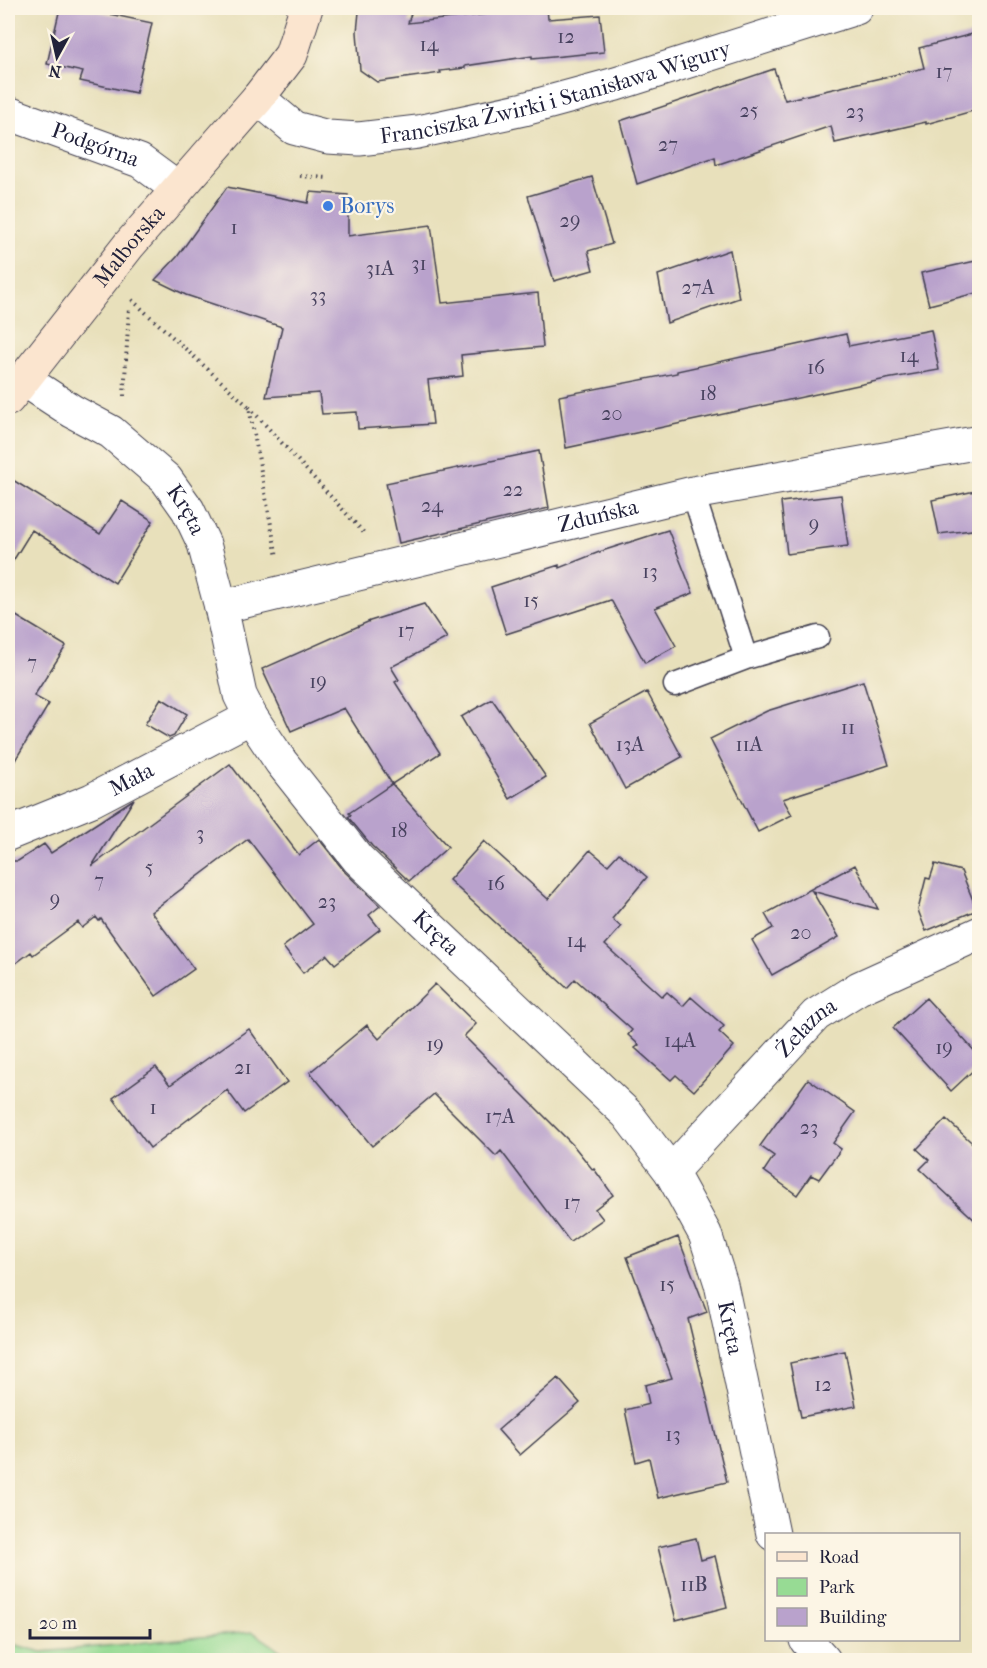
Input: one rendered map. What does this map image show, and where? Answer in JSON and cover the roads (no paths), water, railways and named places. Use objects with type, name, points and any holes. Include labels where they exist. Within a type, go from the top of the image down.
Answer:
[{"type":"street","name":"Malborska","points":[[15,389],[129,245],[258,98],[291,55],[306,8]]},
{"type":"street","name":"Franciszka Żwirki i Stanisława Wigury","points":[[258,98],[294,128],[328,136],[359,140],[418,132],[524,109],[616,84],[856,8]]},
{"type":"street","name":"Podgórna","points":[[8,113],[140,161],[177,189]]},
{"type":"street","name":"Kręta","points":[[15,389],[72,411],[111,432],[166,479],[188,510],[204,544],[221,607],[240,695],[251,717],[281,762],[358,859],[627,1114],[671,1172],[705,1234],[721,1284],[772,1533]]},
{"type":"street","name":"Zduńska","points":[[221,607],[693,493],[980,441]]},
{"type":"street","name":"Mała","points":[[8,834],[92,800],[251,717]]},
{"type":"street","name":"Żelazna","points":[[671,1172],[816,1016],[859,988],[980,933]]},
{"type":"street","points":[[807,1641],[824,1660]]},
{"type":"lane","points":[[693,493],[746,658]]},
{"type":"lane","points":[[675,685],[746,658],[818,637]]},
{"type":"place","name":"Borys","points":[[328,206]]}]
